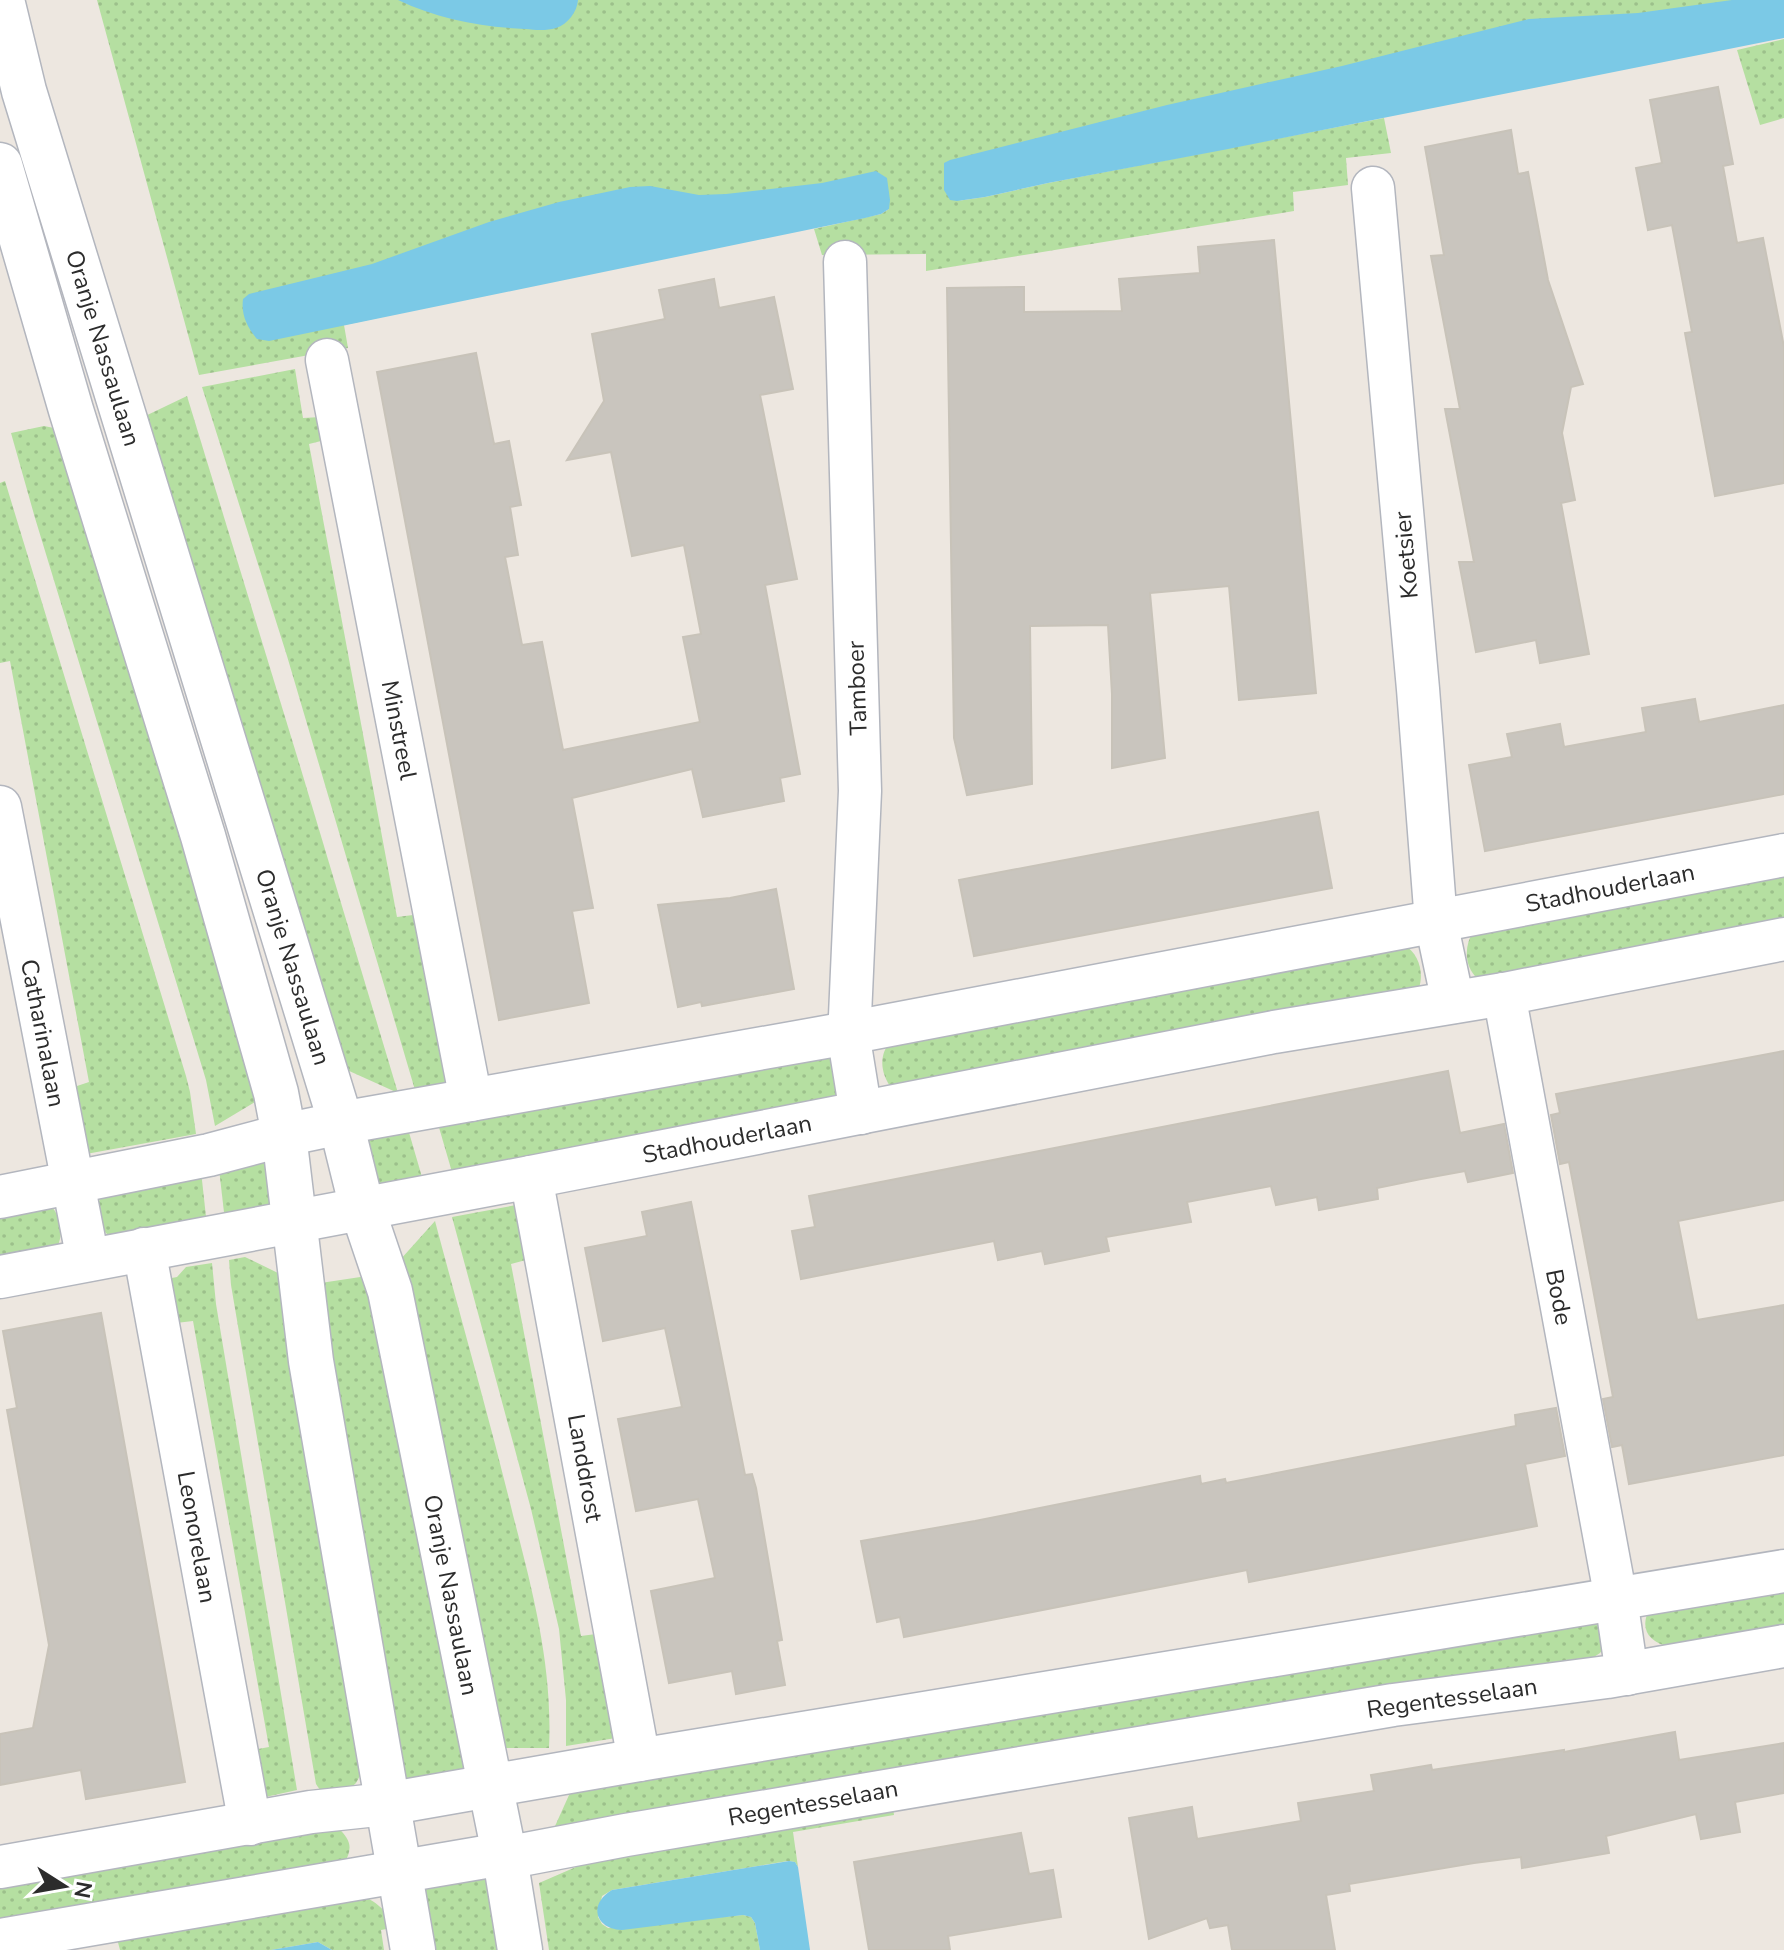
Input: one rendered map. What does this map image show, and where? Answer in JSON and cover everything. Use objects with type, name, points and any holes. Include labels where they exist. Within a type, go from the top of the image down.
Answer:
[{"type":"street","name":"Oranje Nassaulaan","points":[[2,0],[24,91],[341,1123],[362,1208],[390,1291],[498,1784],[505,1858],[520,1950]]},
{"type":"street","name":"Oranje Nassaulaan","points":[[0,165],[71,410],[203,836],[276,1093],[284,1135],[311,1361],[413,1950]]},
{"type":"street","name":"Koetsier","points":[[1373,188],[1436,922]]},
{"type":"street","name":"Tamboer","points":[[845,262],[860,791],[848,1033],[861,1113]]},
{"type":"street","name":"Minstreel","points":[[327,360],[471,1100]]},
{"type":"street","name":"Catharinalaan","points":[[0,807],[88,1260]]},
{"type":"street","name":"Stadhouderlaan","points":[[0,1197],[209,1155],[341,1123],[848,1033],[1784,855]]},
{"type":"street","points":[[1436,922],[1453,1002]]},
{"type":"street","name":"Stadhouderlaan","points":[[0,1277],[1274,1032],[1504,994],[1784,939]]},
{"type":"street","name":"Bode","points":[[1504,994],[1616,1599]]},
{"type":"street","name":"Landdrost","points":[[531,1177],[639,1760]]},
{"type":"street","name":"Leonorelaan","points":[[144,1249],[250,1824]]},
{"type":"street","points":[[0,1867],[311,1812],[386,1804],[1784,1571]]},
{"type":"street","points":[[1616,1599],[1627,1674]]},
{"type":"street","name":"Regentesselaan","points":[[0,1940],[491,1856],[505,1858],[1393,1705],[1627,1674],[1784,1646]]},
{"type":"green space","points":[[97,0],[1784,0],[1784,16],[957,201],[1384,118],[1391,153],[1346,158],[1348,185],[1293,192],[1294,211],[926,271],[926,254],[822,255],[814,229],[881,214],[889,209],[344,325],[348,348],[199,375]]},
{"type":"green space","points":[[1784,39],[1784,118],[1760,125],[1737,50]]},
{"type":"green space","points":[[295,369],[303,418],[321,417],[325,440],[309,444],[397,917],[413,915],[446,1084],[415,1090],[287,656],[202,387]]},
{"type":"green space","points":[[187,396],[398,1093],[347,1070],[139,419]]},
{"type":"green space","points":[[44,426],[59,429],[259,1102],[215,1126],[206,1080],[11,433]]},
{"type":"green space","points":[[5,481],[186,1076],[196,1134],[86,1154],[74,1087],[89,1082],[10,661],[0,663],[0,483]]},
{"type":"green space","points":[[1784,869],[1784,929],[1478,979],[1468,963],[1467,950],[1473,932]]},
{"type":"green space","points":[[1404,945],[1419,964],[1419,988],[892,1089],[883,1072],[882,1059],[890,1042]]},
{"type":"green space","points":[[818,1051],[837,1059],[843,1099],[454,1179],[438,1124]]},
{"type":"green space","points":[[408,1129],[424,1184],[377,1194],[360,1139]]},
{"type":"green space","points":[[268,1160],[275,1211],[225,1221],[219,1169]]},
{"type":"green space","points":[[201,1171],[207,1226],[113,1240],[102,1229],[97,1205],[102,1196]]},
{"type":"green space","points":[[49,1204],[60,1223],[58,1245],[0,1265],[0,1208]]},
{"type":"green space","points":[[516,1205],[526,1260],[511,1264],[581,1636],[596,1634],[616,1738],[566,1746],[566,1700],[559,1629],[531,1509],[452,1217]]},
{"type":"green space","points":[[435,1221],[534,1601],[545,1659],[549,1748],[500,1748],[400,1260]]},
{"type":"green space","points":[[245,1257],[278,1273],[364,1768],[356,1783],[344,1794],[322,1793],[316,1784],[231,1285],[229,1260]]},
{"type":"green space","points":[[212,1263],[216,1304],[297,1790],[261,1798],[252,1750],[269,1747],[193,1321],[176,1323],[167,1279],[177,1277],[186,1267]]},
{"type":"green space","points":[[367,1276],[476,1777],[399,1788],[314,1284]]},
{"type":"green space","points":[[1784,1579],[1784,1628],[1670,1647],[1655,1641],[1647,1632],[1647,1613],[1651,1606]]},
{"type":"green space","points":[[1603,1622],[1606,1644],[1591,1659],[551,1835],[574,1784]]},
{"type":"green space","points":[[892,1801],[894,1815],[793,1832],[798,1867],[795,1862],[788,1861],[612,1890],[602,1896],[598,1917],[608,1928],[743,1915],[751,1917],[755,1923],[760,1950],[549,1950],[539,1883],[622,1847]]},
{"type":"green space","points":[[338,1828],[349,1844],[344,1864],[0,1926],[0,1880]]},
{"type":"green space","points":[[488,1865],[502,1950],[430,1950],[418,1877]]},
{"type":"green space","points":[[360,1894],[380,1907],[391,1922],[392,1928],[381,1930],[384,1950],[332,1950],[318,1942],[271,1950],[120,1950],[115,1931]]},
{"type":"water","points":[[398,0],[578,0],[568,21],[556,28],[541,30],[460,21]]},
{"type":"water","points":[[1732,0],[1784,0],[1784,38],[985,197],[950,200],[944,190],[944,163],[950,160],[1167,105],[1342,66],[1529,19],[1638,13]]},
{"type":"water","points":[[876,171],[887,178],[889,209],[865,218],[269,341],[257,339],[244,316],[243,299],[249,294],[372,264],[489,222],[559,202],[630,187],[650,186],[699,195],[726,194],[822,183]]},
{"type":"water","points":[[795,1862],[798,1867],[810,1950],[760,1950],[755,1923],[751,1917],[743,1915],[622,1930],[606,1925],[598,1915],[600,1902],[612,1890]]},
{"type":"water","points":[[318,1942],[332,1950],[271,1950]]},
{"type":"building","points":[[1718,87],[1733,164],[1723,166],[1737,243],[1763,238],[1784,347],[1784,483],[1715,496],[1685,333],[1692,332],[1672,225],[1648,230],[1636,168],[1662,163],[1650,100]]},
{"type":"building","points":[[1511,130],[1518,174],[1528,172],[1548,280],[1583,384],[1571,387],[1562,433],[1575,500],[1561,503],[1589,654],[1540,663],[1536,640],[1476,652],[1459,562],[1474,562],[1445,409],[1460,409],[1431,256],[1444,255],[1425,147]]},
{"type":"building","points":[[1274,240],[1316,693],[1239,700],[1229,586],[1150,593],[1165,758],[1112,768],[1108,625],[1030,626],[1032,784],[967,795],[954,738],[947,288],[1024,287],[1024,312],[1122,311],[1119,279],[1200,273],[1198,247]]},
{"type":"building","points":[[714,279],[719,308],[774,297],[793,389],[760,395],[797,579],[765,585],[800,774],[780,778],[784,801],[703,817],[692,769],[572,798],[593,908],[572,911],[589,1003],[499,1020],[377,372],[476,353],[494,444],[509,441],[521,505],[510,507],[518,555],[505,557],[522,645],[542,642],[563,750],[700,722],[683,637],[701,634],[684,545],[632,556],[611,452],[567,460],[604,401],[592,334],[665,319],[659,290]]},
{"type":"building","points":[[1695,699],[1699,722],[1784,705],[1784,794],[1485,851],[1469,765],[1512,757],[1507,734],[1560,724],[1564,747],[1646,732],[1642,708]]},
{"type":"building","points":[[1318,812],[1332,888],[974,956],[959,880]]},
{"type":"building","points":[[776,889],[794,989],[702,1006],[701,1002],[678,1007],[658,905],[730,898]]},
{"type":"building","points":[[1784,1051],[1784,1200],[1678,1221],[1697,1320],[1784,1305],[1784,1455],[1629,1484],[1622,1445],[1612,1447],[1603,1399],[1613,1397],[1569,1162],[1560,1164],[1551,1115],[1560,1113],[1556,1094]]},
{"type":"building","points":[[1448,1071],[1460,1133],[1504,1124],[1513,1173],[1468,1182],[1465,1171],[1421,1179],[1377,1188],[1378,1199],[1319,1210],[1317,1197],[1276,1205],[1271,1186],[1187,1202],[1191,1222],[1106,1237],[1109,1251],[1045,1264],[1042,1251],[998,1260],[994,1241],[801,1279],[792,1231],[815,1227],[809,1196]]},
{"type":"building","points":[[691,1202],[745,1475],[752,1474],[756,1488],[782,1640],[777,1641],[785,1685],[736,1694],[732,1671],[669,1683],[651,1591],[715,1578],[698,1499],[636,1511],[618,1419],[682,1407],[665,1328],[603,1341],[585,1248],[647,1236],[642,1212]]},
{"type":"building","points":[[101,1313],[185,1782],[86,1799],[81,1770],[0,1785],[0,1734],[33,1728],[49,1645],[7,1410],[17,1408],[3,1331]]},
{"type":"building","points":[[1556,1408],[1565,1456],[1525,1464],[1537,1526],[1249,1582],[1247,1570],[904,1637],[900,1617],[877,1622],[861,1541],[1200,1476],[1201,1484],[1225,1479],[1226,1483],[1516,1426],[1515,1415]]},
{"type":"building","points":[[1675,1732],[1679,1760],[1784,1743],[1784,1793],[1735,1802],[1740,1832],[1701,1839],[1696,1814],[1606,1836],[1609,1853],[1522,1868],[1521,1857],[1349,1884],[1350,1891],[1326,1895],[1335,1950],[1232,1950],[1228,1925],[1210,1928],[1207,1918],[1149,1939],[1129,1818],[1192,1807],[1197,1839],[1301,1821],[1298,1803],[1374,1791],[1371,1775],[1431,1765],[1432,1770],[1564,1752]]},
{"type":"building","points":[[1021,1833],[1029,1874],[1053,1870],[1061,1917],[948,1936],[950,1950],[869,1950],[854,1862]]}]
